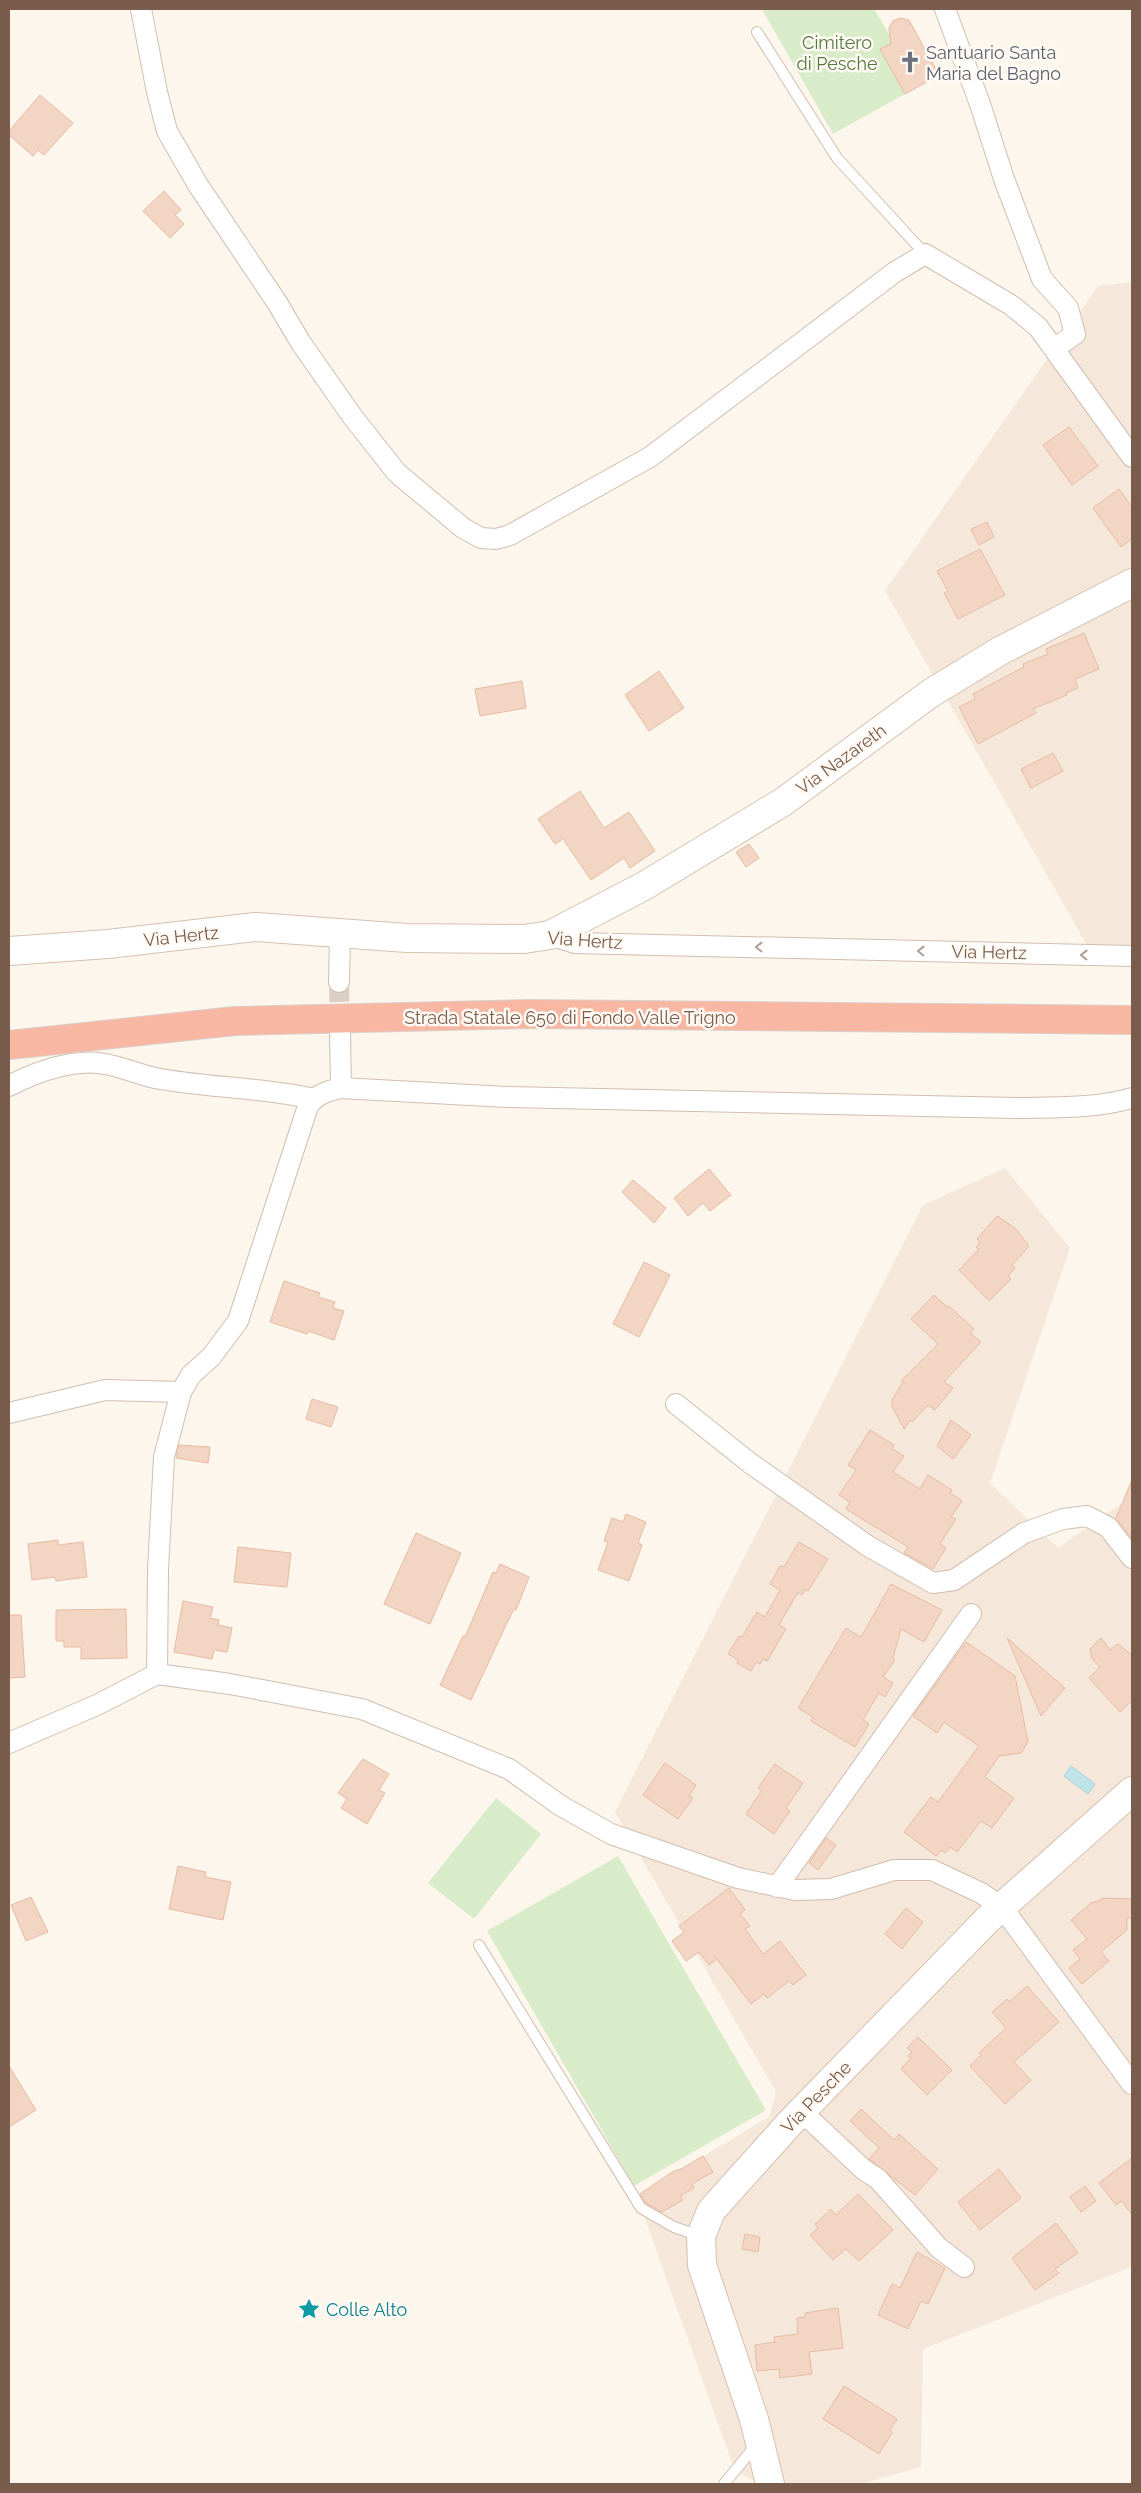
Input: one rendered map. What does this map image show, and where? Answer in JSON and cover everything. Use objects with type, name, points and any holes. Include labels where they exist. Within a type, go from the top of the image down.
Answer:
[{"type":"highway","name":"Strada Statale 650 di Fondo Valle Trigno","points":[[9,1045],[235,1021],[499,1015],[1132,1020]]},
{"type":"street","points":[[142,9],[157,92],[167,131],[245,257],[352,416],[397,473],[463,528],[480,538],[496,539],[510,535],[650,457],[895,272],[925,254],[1011,305],[1038,327],[1132,457]]},
{"type":"street","points":[[945,9],[1004,179],[1042,279],[1068,308],[1075,334],[1055,348]]},
{"type":"street","name":"Via Nazareth","points":[[550,935],[644,886],[783,802],[931,693],[1000,650],[1132,583]]},
{"type":"street","name":"Via Hertz","points":[[9,951],[108,944],[256,928],[340,935],[524,939],[550,935],[575,942],[1132,956]]},
{"type":"street","points":[[339,982],[340,935]]},
{"type":"street","points":[[340,1032],[341,1088]]},
{"type":"street","points":[[9,1086],[35,1073],[83,1062],[110,1064],[154,1078],[226,1088],[286,1092],[314,1099]]},
{"type":"street","points":[[156,1674],[158,1570],[164,1457],[181,1392],[191,1375],[211,1358],[238,1321],[308,1106],[325,1091],[341,1088],[530,1098],[1016,1108],[1108,1105],[1132,1098]]},
{"type":"street","points":[[9,1413],[105,1390],[181,1392]]},
{"type":"street","points":[[676,1404],[750,1463],[868,1546],[933,1583],[954,1580],[1015,1538],[1064,1518],[1087,1516],[1108,1527],[1132,1558]]},
{"type":"street","points":[[777,1887],[971,1614]]},
{"type":"street","points":[[9,1743],[99,1704],[156,1674],[230,1684],[362,1710],[509,1769],[561,1806],[611,1834],[738,1878],[795,1890],[831,1889],[894,1870],[932,1870],[981,1893],[1002,1907],[1132,2084]]},
{"type":"street","name":"Via Pesche","points":[[770,2484],[760,2440],[702,2265],[701,2236],[711,2211],[801,2111],[1002,1907],[1132,1790]]},
{"type":"street","points":[[801,2111],[864,2170],[878,2179],[939,2248],[964,2267]]},
{"type":"lane","points":[[757,32],[836,158],[925,254]]},
{"type":"lane","points":[[479,1945],[641,2208],[674,2227],[701,2236]]},
{"type":"lane","points":[[724,2484],[760,2440]]},
{"type":"shaded area","points":[[1132,282],[1132,946],[1088,947],[885,591],[1098,286]]},
{"type":"shaded area","points":[[1005,1168],[1070,1248],[990,1483],[1058,1548],[1132,1496],[1132,2267],[923,2349],[921,2467],[861,2484],[760,2484],[735,2471],[637,2196],[769,2117],[776,2092],[615,1812],[923,1205]]},
{"type":"green space","name":"Cimitero di Pesche","points":[[762,9],[874,9],[894,42],[881,49],[905,94],[833,134]]},
{"type":"green space","points":[[496,1798],[541,1834],[474,1919],[428,1883]]},
{"type":"green space","points":[[618,1856],[766,2110],[634,2186],[487,1931]]},
{"type":"water","points":[[1071,1766],[1095,1784],[1088,1794],[1064,1776]]},
{"type":"building","name":"Santuario Santa Maria del Bagno","points":[[900,18],[909,20],[939,75],[905,94],[880,49],[891,44],[889,28],[893,21]]},
{"type":"building","points":[[40,95],[73,123],[44,155],[38,150],[33,156],[9,135],[9,131]]},
{"type":"building","points":[[164,191],[181,210],[175,215],[184,224],[170,238],[143,211]]},
{"type":"building","points":[[1069,427],[1098,466],[1072,485],[1043,445]]},
{"type":"building","points":[[1119,489],[1132,507],[1132,539],[1121,547],[1093,508]]},
{"type":"building","points":[[987,522],[994,537],[979,545],[971,529]]},
{"type":"building","points":[[980,549],[1005,595],[958,619],[944,593],[948,591],[937,571]]},
{"type":"building","points":[[1084,633],[1099,669],[1075,679],[1078,688],[1066,693],[1067,695],[1033,709],[1036,713],[978,744],[959,707],[975,699],[973,694],[1024,667],[1023,664],[1048,654],[1046,649]]},
{"type":"building","points":[[659,671],[684,708],[649,731],[625,695]]},
{"type":"building","points":[[522,681],[526,708],[480,716],[475,689]]},
{"type":"building","points":[[1053,753],[1063,771],[1031,788],[1021,769]]},
{"type":"building","points":[[580,791],[604,828],[629,812],[655,851],[630,868],[624,858],[591,880],[563,839],[555,844],[538,819]]},
{"type":"building","points":[[749,844],[759,858],[746,867],[736,852]]},
{"type":"building","points":[[709,1169],[731,1195],[710,1211],[703,1203],[688,1216],[674,1198]]},
{"type":"building","points":[[633,1180],[666,1208],[654,1223],[622,1192]]},
{"type":"building","points":[[997,1216],[1015,1228],[1029,1246],[1012,1265],[1015,1268],[1008,1276],[1011,1279],[989,1301],[959,1270],[979,1249],[976,1247],[980,1242],[977,1239]]},
{"type":"building","points":[[644,1262],[670,1275],[639,1337],[613,1324]]},
{"type":"building","points":[[284,1281],[320,1293],[318,1297],[335,1302],[333,1308],[344,1311],[334,1340],[308,1331],[307,1334],[270,1322]]},
{"type":"building","points":[[934,1295],[974,1329],[970,1333],[981,1342],[944,1382],[953,1388],[935,1410],[928,1405],[912,1422],[910,1420],[904,1429],[892,1406],[892,1400],[903,1382],[901,1381],[938,1344],[911,1319]]},
{"type":"building","points":[[312,1399],[338,1407],[331,1427],[306,1419]]},
{"type":"building","points":[[951,1420],[971,1435],[953,1459],[937,1446]]},
{"type":"building","points":[[870,1430],[894,1445],[892,1449],[904,1456],[893,1472],[920,1489],[928,1475],[952,1490],[950,1493],[962,1501],[951,1517],[956,1519],[940,1544],[946,1548],[933,1569],[904,1553],[908,1547],[846,1509],[850,1502],[839,1495],[856,1470],[848,1465]]},
{"type":"building","points":[[179,1445],[210,1447],[208,1463],[176,1458]]},
{"type":"building","points":[[1132,1480],[1132,1539],[1116,1518]]},
{"type":"building","points":[[626,1514],[646,1522],[638,1543],[642,1545],[629,1581],[598,1570],[608,1542],[604,1541],[612,1518],[623,1522]]},
{"type":"building","points":[[416,1533],[461,1553],[430,1624],[384,1604]]},
{"type":"building","points":[[58,1540],[58,1545],[83,1542],[87,1577],[56,1581],[55,1577],[32,1580],[28,1544]]},
{"type":"building","points":[[799,1542],[828,1559],[808,1591],[805,1589],[802,1595],[798,1592],[779,1625],[786,1629],[767,1661],[763,1659],[760,1664],[756,1662],[751,1671],[737,1663],[738,1660],[728,1654],[739,1636],[742,1637],[757,1612],[765,1617],[780,1590],[770,1584],[780,1566],[784,1567]]},
{"type":"building","points":[[238,1547],[291,1553],[287,1587],[234,1582]]},
{"type":"building","points":[[500,1564],[529,1577],[516,1610],[514,1609],[506,1625],[471,1700],[440,1685],[463,1636],[465,1637],[493,1572],[496,1573]]},
{"type":"building","points":[[891,1584],[942,1610],[924,1642],[901,1629],[893,1658],[895,1660],[883,1677],[893,1683],[885,1697],[879,1693],[863,1720],[869,1724],[855,1747],[811,1721],[813,1717],[798,1708],[846,1628],[861,1637]]},
{"type":"building","points":[[183,1601],[213,1607],[210,1618],[219,1620],[218,1625],[232,1628],[227,1652],[214,1650],[212,1659],[174,1652]]},
{"type":"building","points":[[126,1609],[127,1658],[81,1659],[81,1647],[64,1647],[64,1641],[56,1641],[56,1610]]},
{"type":"building","points":[[9,1615],[21,1615],[25,1677],[9,1678]]},
{"type":"building","points":[[1007,1638],[1065,1688],[1041,1716]]},
{"type":"building","points":[[1101,1638],[1110,1650],[1118,1644],[1132,1655],[1132,1701],[1120,1712],[1089,1678],[1100,1667],[1092,1659],[1090,1649]]},
{"type":"building","points":[[966,1642],[1015,1676],[1028,1742],[1021,1753],[999,1756],[985,1777],[1014,1798],[992,1828],[981,1821],[957,1852],[950,1847],[945,1853],[941,1850],[936,1856],[904,1832],[931,1797],[938,1802],[979,1746],[944,1722],[937,1733],[913,1716]]},
{"type":"building","points":[[363,1759],[389,1774],[379,1790],[385,1793],[367,1824],[341,1808],[347,1799],[338,1793]]},
{"type":"building","points":[[665,1763],[696,1785],[689,1796],[693,1798],[678,1819],[643,1795]]},
{"type":"building","points":[[775,1764],[803,1783],[786,1808],[790,1811],[774,1834],[746,1814],[762,1790],[758,1788]]},
{"type":"building","points":[[826,1838],[836,1845],[818,1870],[809,1863]]},
{"type":"building","points":[[178,1866],[206,1872],[205,1877],[231,1882],[223,1920],[169,1909]]},
{"type":"building","points":[[729,1888],[745,1910],[740,1914],[750,1926],[745,1929],[763,1954],[780,1941],[806,1975],[793,1985],[789,1981],[767,1998],[764,1994],[751,2004],[717,1959],[709,1965],[699,1952],[686,1961],[672,1941],[684,1932],[679,1926]]},
{"type":"building","points":[[31,1897],[48,1932],[26,1941],[11,1905]]},
{"type":"building","points":[[1102,1898],[1132,1899],[1132,1918],[1127,1918],[1127,1930],[1101,1952],[1109,1961],[1082,1984],[1069,1968],[1080,1959],[1073,1950],[1087,1939],[1071,1920],[1091,1903]]},
{"type":"building","points":[[906,1908],[923,1922],[902,1949],[885,1934]]},
{"type":"building","points":[[1027,1986],[1059,2022],[1014,2062],[1031,2080],[1005,2104],[970,2066],[981,2055],[979,2053],[1006,2028],[992,2012],[1007,1999],[1009,2002]]},
{"type":"building","points":[[918,2037],[952,2070],[927,2095],[901,2069],[911,2058],[908,2056],[912,2052],[907,2048]]},
{"type":"building","points":[[9,2066],[36,2110],[9,2127]]},
{"type":"building","points":[[861,2109],[894,2140],[899,2134],[938,2169],[915,2195],[869,2159],[879,2148],[850,2121]]},
{"type":"building","points":[[703,2156],[713,2172],[692,2184],[694,2188],[680,2196],[683,2200],[662,2212],[646,2203],[640,2194],[672,2172]]},
{"type":"building","points":[[1132,2158],[1132,2214],[1121,2201],[1116,2205],[1099,2183]]},
{"type":"building","points":[[999,2169],[1021,2198],[980,2230],[958,2202]]},
{"type":"building","points":[[1085,2186],[1096,2201],[1081,2212],[1070,2197]]},
{"type":"building","points":[[858,2194],[893,2230],[859,2261],[846,2249],[833,2260],[810,2235],[818,2228],[815,2224],[831,2209],[836,2215]]},
{"type":"building","points":[[1056,2223],[1078,2253],[1055,2269],[1059,2273],[1035,2290],[1012,2258]]},
{"type":"building","points":[[745,2234],[760,2237],[758,2252],[742,2249]]},
{"type":"building","points":[[917,2252],[945,2268],[928,2304],[921,2301],[908,2329],[878,2315],[892,2284],[900,2288]]},
{"type":"building","points":[[838,2308],[843,2348],[809,2352],[812,2374],[780,2378],[779,2369],[757,2371],[755,2345],[775,2342],[774,2337],[798,2334],[797,2318],[805,2317],[805,2313]]},
{"type":"building","points":[[844,2386],[897,2419],[890,2430],[892,2433],[879,2454],[823,2419]]},
{"type":"tunnel","points":[[339,982],[340,1032]]},
{"type":"place","name":"Santuario Santa Maria del Bagno","points":[[910,62]]},
{"type":"place","name":"Colle Alto","points":[[309,2309]]}]
